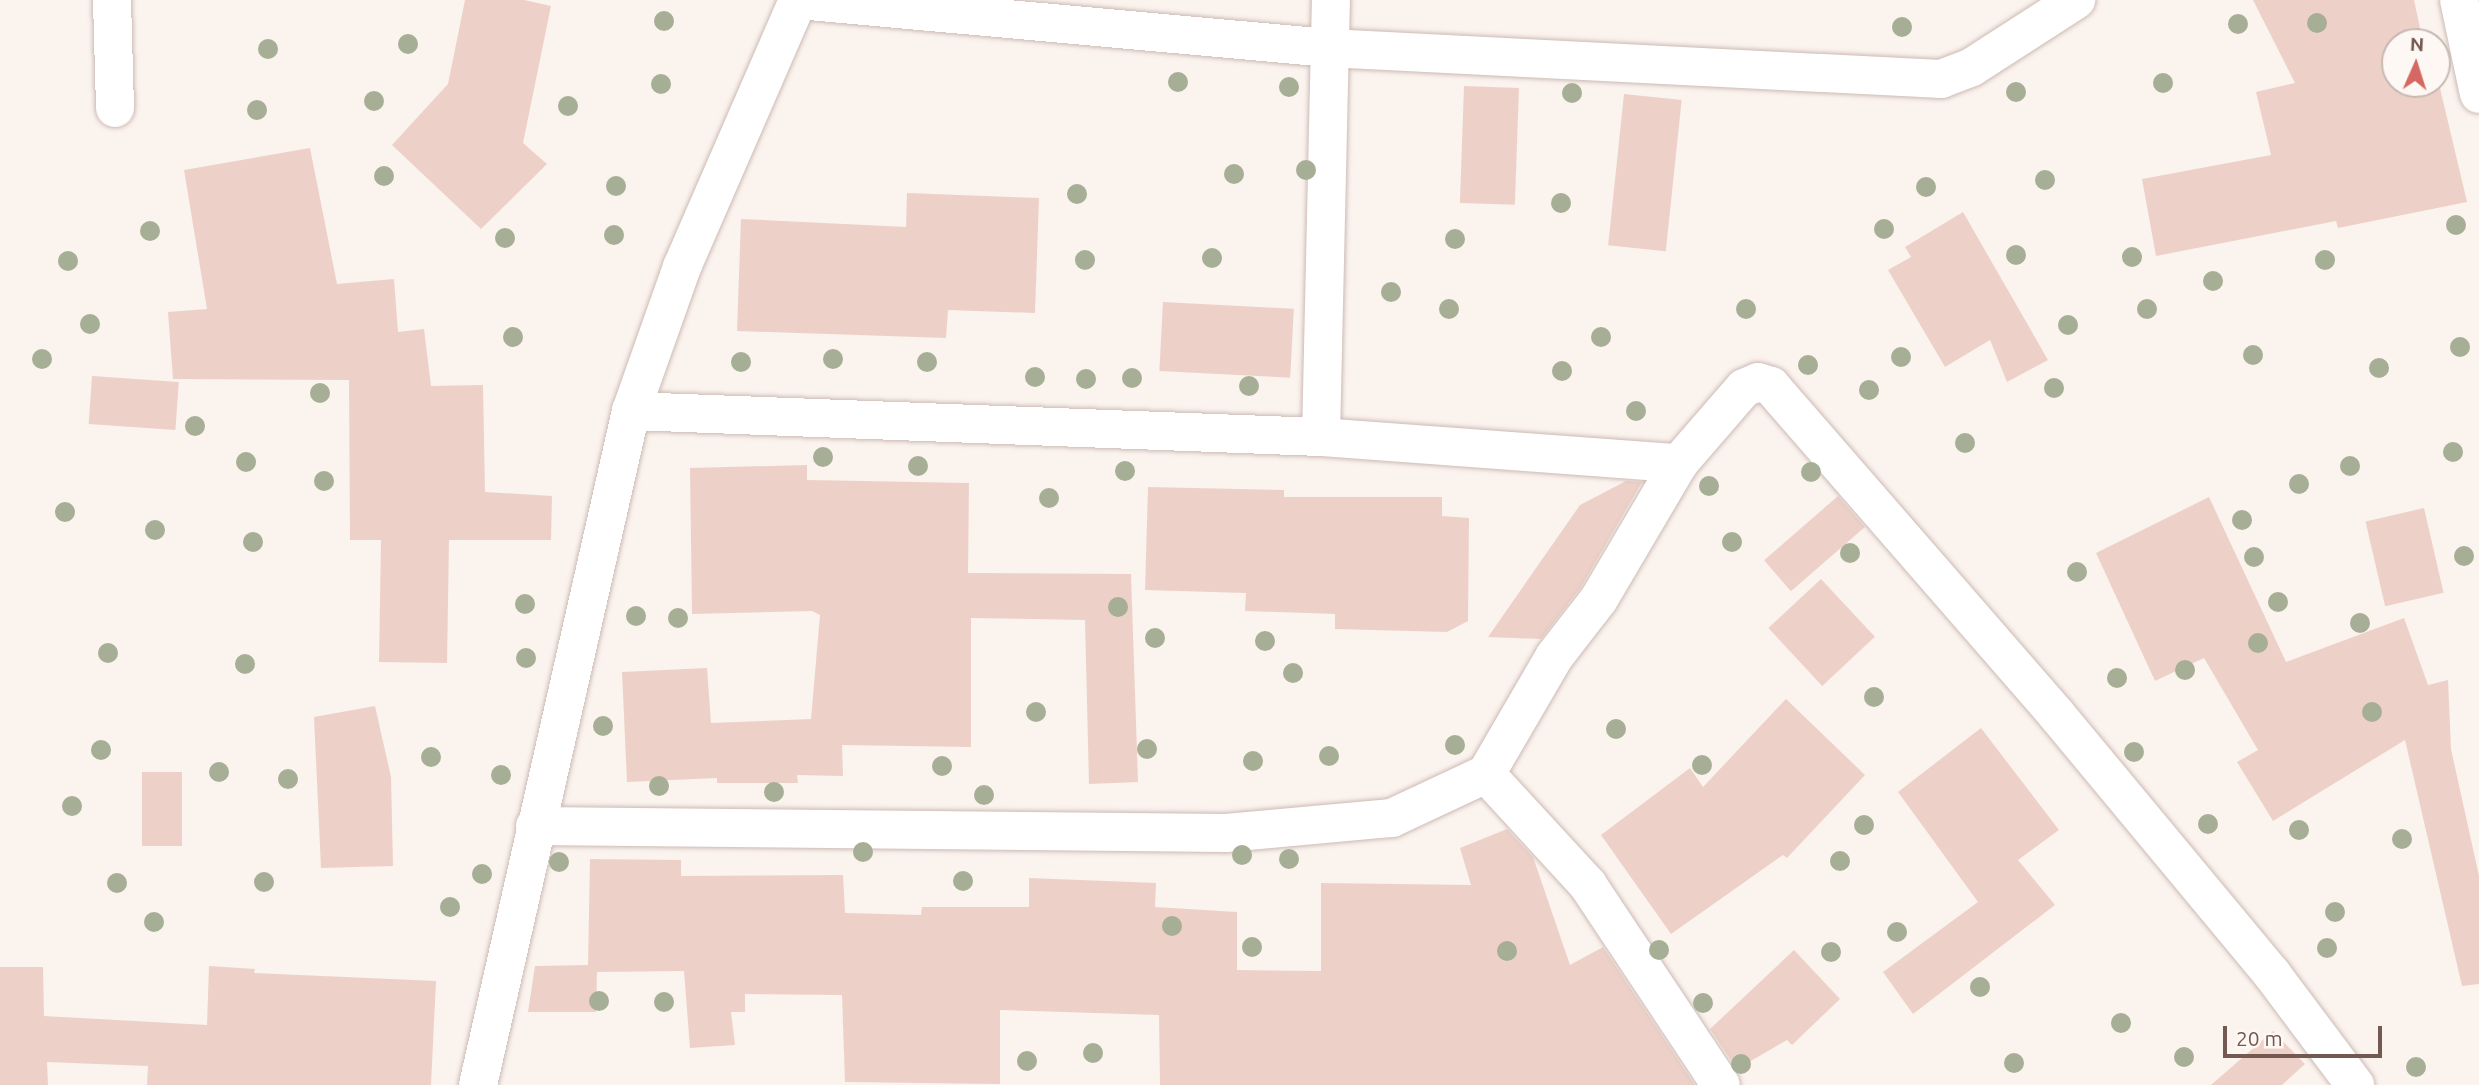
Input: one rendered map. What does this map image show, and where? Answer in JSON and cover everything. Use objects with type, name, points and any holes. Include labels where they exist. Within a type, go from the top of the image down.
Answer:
[{"type":"street","points":[[112,0],[115,108]]},
{"type":"street","points":[[478,1085],[631,411],[682,267],[798,0],[1328,48],[1941,79],[1972,67],[2076,0]]},
{"type":"street","points":[[1321,437],[1331,0]]},
{"type":"street","points":[[2459,0],[2479,94]]},
{"type":"street","points":[[535,827],[1226,833],[1392,818],[1486,774],[1553,657],[1599,599],[1679,463],[1744,388],[1758,382],[1771,386],[2056,714],[2272,974],[2355,1085]]},
{"type":"street","points":[[631,411],[1321,437],[1679,463]]},
{"type":"street","points":[[1486,774],[1588,885],[1721,1085]]},
{"type":"building","points":[[465,0],[524,0],[551,6],[523,143],[547,164],[481,229],[392,145],[448,84]]},
{"type":"building","points":[[2253,0],[2414,0],[2420,28],[2381,28],[2381,98],[2442,98],[2467,202],[2338,228],[2336,221],[2156,256],[2142,179],[2271,155],[2256,92],[2295,83]]},
{"type":"building","points":[[1464,86],[1519,88],[1515,205],[1460,203]]},
{"type":"building","points":[[1624,94],[1682,100],[1666,251],[1608,245]]},
{"type":"building","points":[[310,148],[337,284],[394,279],[398,332],[424,329],[431,386],[483,385],[485,492],[552,496],[551,540],[449,540],[447,663],[379,662],[381,540],[350,540],[349,380],[173,379],[168,312],[207,309],[184,170]]},
{"type":"building","points":[[907,193],[1039,198],[1035,313],[948,310],[946,338],[737,331],[741,219],[906,227]]},
{"type":"building","points":[[1963,212],[2048,360],[2007,382],[1990,340],[1945,367],[1888,270],[1911,257],[1905,247]]},
{"type":"building","points":[[1163,302],[1294,309],[1290,378],[1159,371]]},
{"type":"building","points":[[92,376],[179,382],[175,430],[89,424]]},
{"type":"building","points":[[807,465],[807,480],[969,483],[968,573],[1131,574],[1138,782],[1089,784],[1085,620],[971,618],[971,747],[842,745],[843,776],[797,775],[798,783],[717,783],[717,778],[627,782],[622,672],[707,668],[711,723],[811,719],[820,615],[812,611],[692,614],[690,468]]},
{"type":"building","points":[[1626,481],[1642,482],[1581,587],[1541,639],[1488,637],[1580,505]]},
{"type":"building","points":[[1148,487],[1284,490],[1284,497],[1442,497],[1442,516],[1469,518],[1468,621],[1447,632],[1335,629],[1335,614],[1245,611],[1246,593],[1145,590]]},
{"type":"building","points":[[1838,496],[1865,527],[1791,591],[1764,560]]},
{"type":"building","points":[[2209,497],[2286,662],[2404,618],[2428,685],[2448,680],[2451,749],[2479,876],[2479,984],[2462,986],[2405,740],[2273,821],[2237,762],[2258,750],[2204,658],[2155,681],[2096,553]]},
{"type":"building","points":[[2424,508],[2444,593],[2385,606],[2366,521]]},
{"type":"building","points":[[1821,579],[1875,637],[1822,686],[1768,628]]},
{"type":"building","points":[[1786,699],[1865,775],[1787,858],[1783,855],[1671,934],[1601,835],[1690,768],[1703,787]]},
{"type":"building","points":[[375,706],[391,777],[393,866],[321,868],[314,717]]},
{"type":"building","points":[[1981,728],[2059,830],[2018,860],[2055,905],[1913,1014],[1883,972],[1978,902],[1898,792]]},
{"type":"building","points":[[142,772],[182,772],[182,846],[142,846]]},
{"type":"building","points":[[1507,829],[1533,857],[1570,965],[1603,947],[1695,1085],[1160,1085],[1159,1015],[1000,1010],[1000,1084],[845,1082],[842,995],[745,994],[745,1012],[731,1012],[735,1045],[690,1048],[684,971],[597,972],[596,1012],[528,1012],[535,966],[588,965],[590,859],[681,860],[681,876],[843,875],[845,913],[921,915],[922,907],[1029,907],[1029,878],[1156,883],[1155,907],[1237,912],[1237,970],[1321,971],[1321,883],[1471,885],[1460,848]]},
{"type":"building","points":[[1794,950],[1840,999],[1792,1045],[1787,1040],[1737,1069],[1710,1029]]},
{"type":"building","points":[[209,966],[255,969],[254,973],[436,981],[431,1085],[147,1085],[148,1066],[47,1062],[48,1085],[0,1085],[0,967],[43,967],[44,1016],[207,1025]]},
{"type":"building","points":[[2273,1031],[2305,1064],[2282,1085],[2211,1085]]}]
